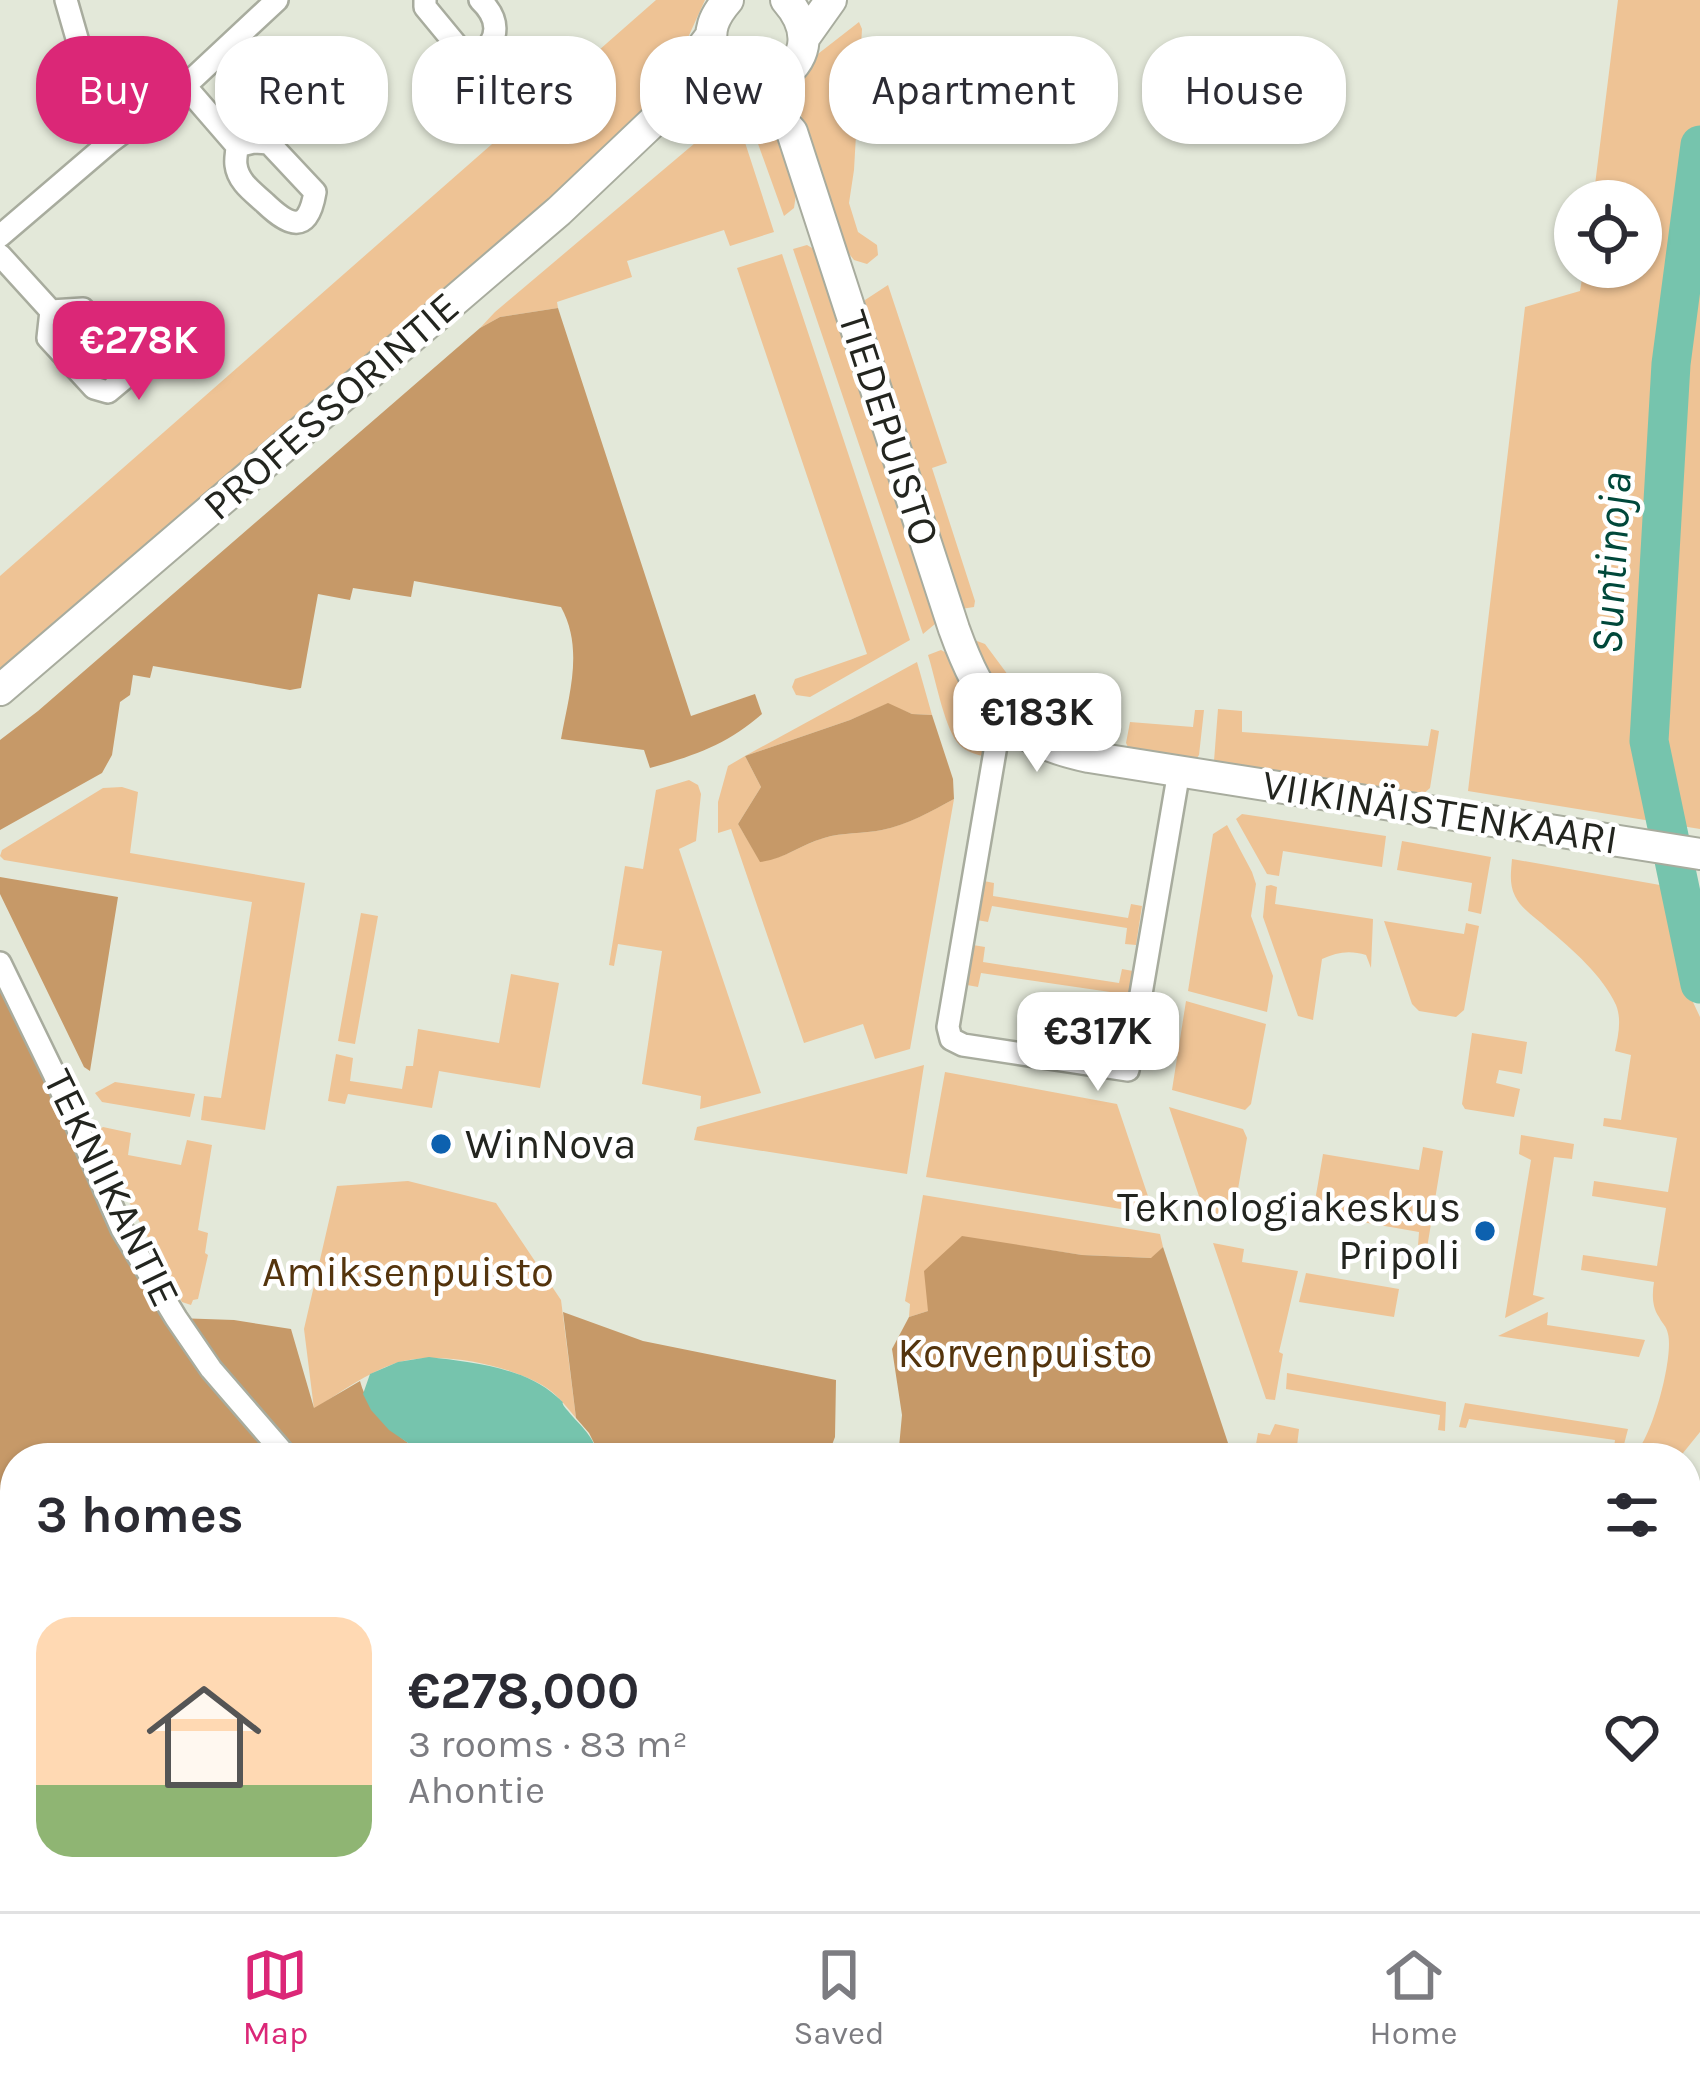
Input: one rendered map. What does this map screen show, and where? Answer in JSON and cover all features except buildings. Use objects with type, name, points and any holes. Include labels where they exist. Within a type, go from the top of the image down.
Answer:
[{"type":"street","points":[[66,0],[76,36]]},
{"type":"street","points":[[191,80],[277,0]]},
{"type":"street","points":[[424,0],[463,52],[479,55],[490,47],[496,22],[480,0]]},
{"type":"street","name":"PROFESSORINTIE","points":[[710,36],[714,17],[726,0]]},
{"type":"street","points":[[786,0],[799,15],[804,36]]},
{"type":"street","points":[[805,37],[832,0]]},
{"type":"street","points":[[191,93],[237,146]]},
{"type":"street","name":"PROFESSORINTIE","points":[[0,690],[559,211],[640,134]]},
{"type":"street","points":[[0,236],[108,144]]},
{"type":"street","name":"TIEDEPUISTO","points":[[795,144],[961,649],[980,691],[1001,716],[1021,730],[1072,753],[1179,771]]},
{"type":"street","points":[[0,254],[51,311]]},
{"type":"street","points":[[1001,716],[948,1027],[951,1039],[963,1046],[1127,1070],[1179,771]]},
{"type":"street","name":"VIIKINÄISTENKAARI","points":[[1179,771],[1681,851]]},
{"type":"street","name":"TEKNIIKANTIE","points":[[0,963],[55,1074],[122,1229],[211,1369],[275,1443]]},
{"type":"green space","points":[[656,0],[705,0],[689,36],[640,36],[640,134],[0,684],[0,576],[492,144],[616,144],[615,36]]},
{"type":"green space","points":[[1618,0],[1700,0],[1700,829],[1468,791],[1525,307],[1580,288],[1662,288],[1662,180],[1596,180]]},
{"type":"green space","points":[[859,22],[862,36],[841,36]]},
{"type":"green space","points":[[829,45],[829,144],[855,144],[849,203],[858,232],[877,245],[878,255],[867,264],[854,260],[846,250],[805,127],[805,64]]},
{"type":"green space","points":[[694,144],[746,144],[774,232],[730,246],[724,230],[627,261],[632,277],[557,302],[558,308],[500,317],[480,328]]},
{"type":"green space","points":[[758,144],[781,144],[797,188],[794,208],[784,216]]},
{"type":"green space","points":[[807,245],[817,251],[937,614],[935,624],[923,634],[793,249]]},
{"type":"green space","points":[[782,254],[910,640],[810,697],[796,695],[795,679],[867,654],[737,268]]},
{"type":"green space","points":[[888,285],[947,463],[932,468],[974,607],[961,609],[864,308],[865,300]]},
{"type":"green space","points":[[558,308],[691,716],[755,694],[762,714],[710,748],[650,768],[644,750],[561,739],[573,655],[561,607],[414,581],[411,597],[353,588],[350,600],[318,594],[301,688],[153,666],[150,678],[133,675],[130,695],[120,702],[112,755],[102,773],[0,830],[0,740],[480,328],[500,317]]},
{"type":"green space","points":[[977,641],[985,644],[1028,702],[1043,692],[1046,714],[1092,719],[1088,736],[1082,740],[1048,727],[1007,701],[974,650]]},
{"type":"green space","points":[[941,650],[952,656],[967,696],[979,712],[986,733],[983,756],[959,745],[948,724],[928,655]]},
{"type":"green space","points":[[917,662],[932,715],[912,714],[887,704],[745,756]]},
{"type":"green space","points":[[888,703],[912,714],[932,715],[953,779],[954,799],[901,825],[831,836],[760,862],[738,824],[761,787],[745,756]]},
{"type":"green space","points":[[1218,709],[1242,711],[1242,732],[1428,746],[1431,729],[1439,731],[1430,788],[1422,795],[1219,764],[1214,761]]},
{"type":"green space","points":[[1195,710],[1204,710],[1195,761],[1129,749],[1130,722],[1193,727]]},
{"type":"green space","points":[[745,756],[761,787],[738,824],[760,861],[831,836],[891,828],[954,799],[910,1049],[875,1059],[863,1024],[804,1043],[731,829],[718,833],[718,802],[728,766]]},
{"type":"green space","points":[[689,780],[701,794],[696,841],[679,849],[761,1093],[700,1109],[701,1096],[642,1084],[662,951],[618,944],[614,966],[609,965],[625,866],[643,869],[656,790]]},
{"type":"green space","points":[[103,788],[138,792],[130,853],[305,883],[265,1130],[201,1120],[204,1096],[221,1098],[252,902],[0,856],[2,850]]},
{"type":"green space","points":[[1242,814],[1386,836],[1382,867],[1283,851],[1279,876],[1267,874],[1236,819]]},
{"type":"green space","points":[[1227,825],[1256,884],[1251,916],[1273,976],[1267,1012],[1188,991],[1213,834]]},
{"type":"green space","points":[[1402,841],[1491,857],[1481,914],[1468,911],[1472,883],[1397,870]]},
{"type":"green space","points":[[1512,859],[1660,885],[1700,1017],[1700,1432],[1691,1443],[1642,1443],[1668,1362],[1668,1334],[1654,1305],[1654,1282],[1581,1270],[1583,1255],[1657,1266],[1666,1208],[1592,1196],[1594,1181],[1668,1192],[1677,1138],[1603,1126],[1604,1118],[1621,1120],[1631,1055],[1615,1051],[1616,1005],[1586,964],[1518,901],[1511,882]]},
{"type":"green space","points":[[0,877],[118,897],[90,1071],[0,894]]},
{"type":"green space","points":[[984,881],[994,883],[993,896],[1128,918],[1131,904],[1142,906],[1136,945],[1125,944],[1127,928],[992,906],[988,922],[977,920]]},
{"type":"green space","points":[[1266,886],[1277,887],[1275,904],[1373,919],[1371,968],[1366,955],[1360,953],[1322,959],[1313,1020],[1298,1016],[1263,917]]},
{"type":"green space","points":[[361,913],[378,916],[355,1044],[338,1041]]},
{"type":"green space","points":[[1384,921],[1464,934],[1466,923],[1479,926],[1464,1010],[1456,1017],[1419,1011],[1412,1004]]},
{"type":"green space","points":[[973,945],[985,947],[983,962],[1119,983],[1122,969],[1133,971],[1127,1010],[1116,1009],[1117,993],[981,973],[978,987],[967,985]]},
{"type":"green space","points":[[0,964],[176,1318],[291,1329],[314,1408],[360,1381],[371,1406],[408,1443],[0,1443]]},
{"type":"green space","points":[[511,974],[559,983],[540,1088],[439,1071],[432,1108],[348,1094],[345,1104],[328,1101],[336,1054],[353,1058],[350,1081],[402,1089],[406,1066],[413,1066],[418,1029],[499,1043]]},
{"type":"green space","points":[[1186,1001],[1266,1024],[1251,1104],[1245,1110],[1172,1090]]},
{"type":"green space","points":[[1472,1033],[1527,1042],[1522,1074],[1499,1070],[1496,1083],[1520,1089],[1514,1117],[1465,1109],[1462,1104]]},
{"type":"green space","points":[[924,1065],[907,1174],[694,1140],[697,1127]]},
{"type":"green space","points":[[945,1072],[1117,1104],[1152,1208],[1145,1213],[926,1177]]},
{"type":"green space","points":[[115,1082],[195,1094],[190,1117],[102,1102],[95,1093]]},
{"type":"green space","points":[[1169,1107],[1243,1129],[1247,1138],[1233,1217],[1204,1211]]},
{"type":"green space","points":[[103,1127],[131,1133],[128,1155],[181,1165],[187,1140],[212,1145],[198,1230],[208,1233],[208,1255],[198,1299],[191,1305],[182,1302],[98,1143],[96,1132]]},
{"type":"green space","points":[[1521,1135],[1574,1144],[1572,1159],[1554,1157],[1533,1295],[1545,1298],[1505,1318],[1531,1160],[1519,1154]]},
{"type":"green space","points":[[1423,1147],[1443,1151],[1427,1248],[1418,1246],[1419,1232],[1322,1215],[1316,1195],[1323,1154],[1419,1170]]},
{"type":"green space","name":"Amiksenpuisto","points":[[408,1181],[496,1203],[561,1300],[576,1418],[552,1392],[527,1377],[470,1361],[431,1358],[385,1367],[314,1409],[304,1329],[337,1186]]},
{"type":"green space","points":[[923,1195],[1160,1234],[1163,1247],[1152,1258],[1082,1255],[962,1237],[928,1311],[909,1317],[910,1304],[905,1301]]},
{"type":"green space","name":"Korvenpuisto","points":[[962,1236],[1082,1255],[1151,1258],[1163,1247],[1228,1443],[899,1443],[902,1415],[892,1349],[909,1317],[928,1311],[924,1271]]},
{"type":"green space","points":[[1213,1243],[1244,1249],[1242,1262],[1298,1271],[1279,1352],[1283,1354],[1275,1400],[1266,1399]]},
{"type":"green space","points":[[1306,1273],[1399,1289],[1394,1317],[1299,1302]]},
{"type":"green space","name":"Korvenpuisto","points":[[563,1312],[643,1341],[836,1380],[833,1443],[594,1443],[576,1418]]},
{"type":"green space","points":[[1548,1312],[1547,1325],[1645,1340],[1639,1357],[1498,1336]]},
{"type":"green space","points":[[1287,1373],[1446,1402],[1445,1431],[1438,1430],[1440,1415],[1286,1389]]},
{"type":"green space","points":[[1465,1403],[1628,1429],[1624,1443],[1615,1443],[1469,1419],[1466,1428],[1459,1427]]},
{"type":"green space","points":[[1275,1424],[1299,1429],[1297,1443],[1256,1443],[1258,1433],[1270,1435]]},
{"type":"water","points":[[429,1357],[462,1361],[528,1378],[562,1401],[593,1443],[408,1443],[389,1430],[363,1394],[370,1374],[398,1362]]},
{"type":"waterway","name":"Suntinoja","points":[[1700,145],[1671,364],[1649,741],[1700,984]]},
{"type":"place","name":"WinNova","points":[[441,1144]]},
{"type":"place","name":"Teknologiakeskus Pripoli","points":[[1485,1231]]}]
